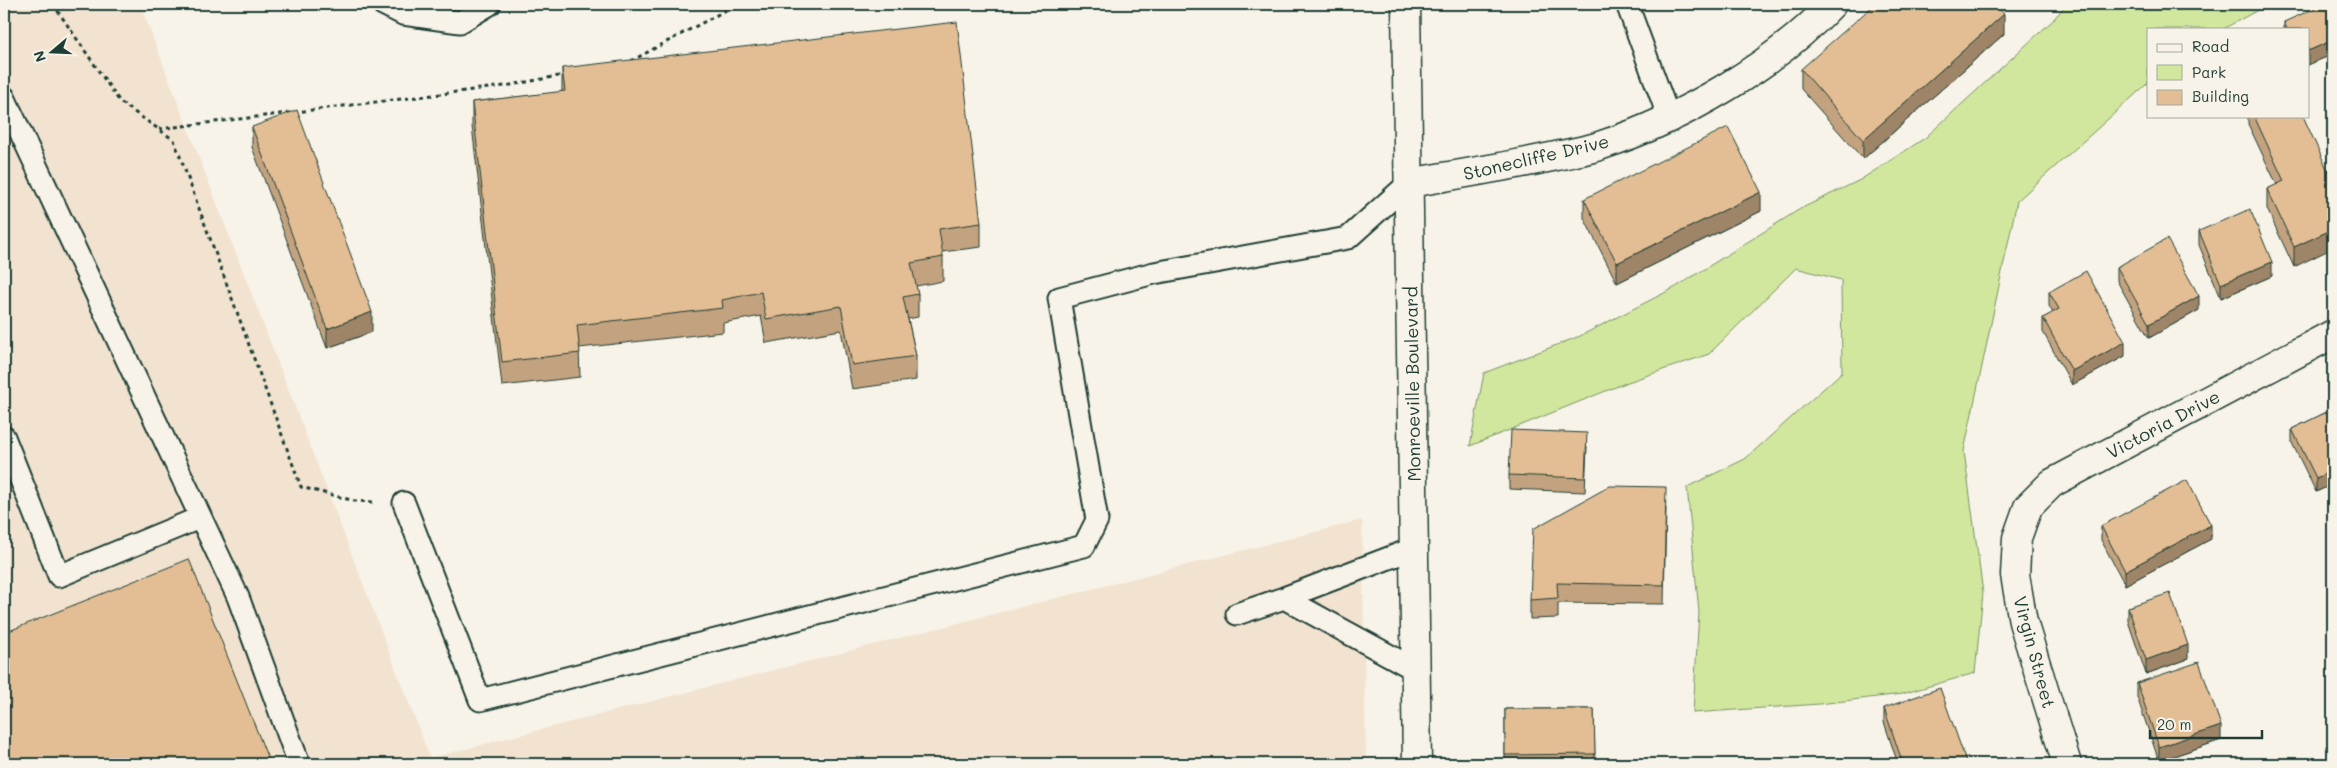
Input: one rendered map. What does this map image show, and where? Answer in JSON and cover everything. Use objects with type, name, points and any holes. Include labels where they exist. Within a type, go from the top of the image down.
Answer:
[{"type":"street","name":"Monroeville Boulevard","points":[[1406,4],[1417,764]]},
{"type":"street","name":"Stonecliffe Drive","points":[[1409,183],[1534,161],[1602,145],[1669,118],[1729,86],[1786,47],[1832,4]]},
{"type":"street","name":"Victoria Drive","points":[[2017,538],[2028,507],[2052,483],[2333,334]]},
{"type":"street","name":"Virgin Street","points":[[2017,538],[2015,575],[2023,622],[2067,764]]},
{"type":"lane","points":[[383,4],[403,14],[460,22],[490,4]]},
{"type":"lane","points":[[1627,4],[1669,118]]},
{"type":"lane","points":[[4,97],[199,518],[238,597],[299,764]]},
{"type":"lane","points":[[404,503],[480,700],[1084,546],[1097,520],[1059,298],[1154,273],[1348,238],[1409,183]]},
{"type":"lane","points":[[4,437],[59,576],[199,518]]},
{"type":"lane","points":[[1237,614],[1415,548]]},
{"type":"lane","points":[[1284,598],[1416,670]]},
{"type":"path","points":[[53,4],[120,102],[174,140],[301,487],[355,501],[404,503]]},
{"type":"path","points":[[627,63],[730,8],[730,4]]},
{"type":"path","points":[[158,129],[505,86],[570,74]]},
{"type":"shaded area","points":[[4,4],[140,4],[430,758],[1362,520],[1366,764],[4,764]]},
{"type":"green space","points":[[2067,4],[2269,4],[2225,28],[2147,28],[2147,84],[2017,201],[1964,451],[1983,593],[1975,673],[1902,694],[1819,704],[1693,713],[1699,612],[1687,487],[1745,459],[1842,372],[1841,280],[1796,268],[1709,354],[1628,382],[1470,446],[1484,373],[1580,336],[1676,287],[1800,209],[1860,180],[1925,138],[2051,22]]},
{"type":"building","points":[[1875,4],[1995,4],[2004,14],[1863,140],[1801,69]]},
{"type":"building","points":[[2324,4],[2331,4],[2333,10],[2333,40],[2310,50],[2310,28],[2287,28],[2284,22]]},
{"type":"building","points":[[957,22],[981,223],[939,229],[943,257],[911,263],[918,294],[903,297],[916,356],[852,365],[841,306],[766,319],[761,292],[722,300],[723,308],[577,325],[580,353],[502,362],[472,102],[565,91],[562,68]]},
{"type":"building","points":[[297,110],[372,312],[327,329],[252,127]]},
{"type":"building","points":[[2255,118],[2304,118],[2333,182],[2333,229],[2294,247],[2267,189],[2284,181]]},
{"type":"building","points":[[1728,127],[1761,192],[1617,263],[1584,199]]},
{"type":"building","points":[[2250,209],[2272,262],[2221,284],[2199,231]]},
{"type":"building","points":[[2167,239],[2199,296],[2149,324],[2117,267]]},
{"type":"building","points":[[2086,271],[2125,342],[2072,371],[2043,318],[2059,309],[2049,292]]},
{"type":"building","points":[[2333,409],[2333,470],[2316,478],[2292,429]]},
{"type":"building","points":[[1511,430],[1587,433],[1585,478],[1509,475]]},
{"type":"building","points":[[2187,480],[2211,525],[2125,571],[2101,526]]},
{"type":"building","points":[[1610,486],[1666,487],[1664,585],[1557,583],[1558,598],[1530,600],[1533,529]]},
{"type":"building","points":[[189,559],[270,764],[4,764],[4,633]]},
{"type":"building","points":[[2170,593],[2188,645],[2146,660],[2128,607]]},
{"type":"building","points":[[2199,662],[2221,726],[2159,747],[2137,683]]},
{"type":"building","points":[[1940,688],[1967,764],[1903,764],[1884,708]]},
{"type":"building","points":[[1505,709],[1594,709],[1595,754],[1505,755]]}]
